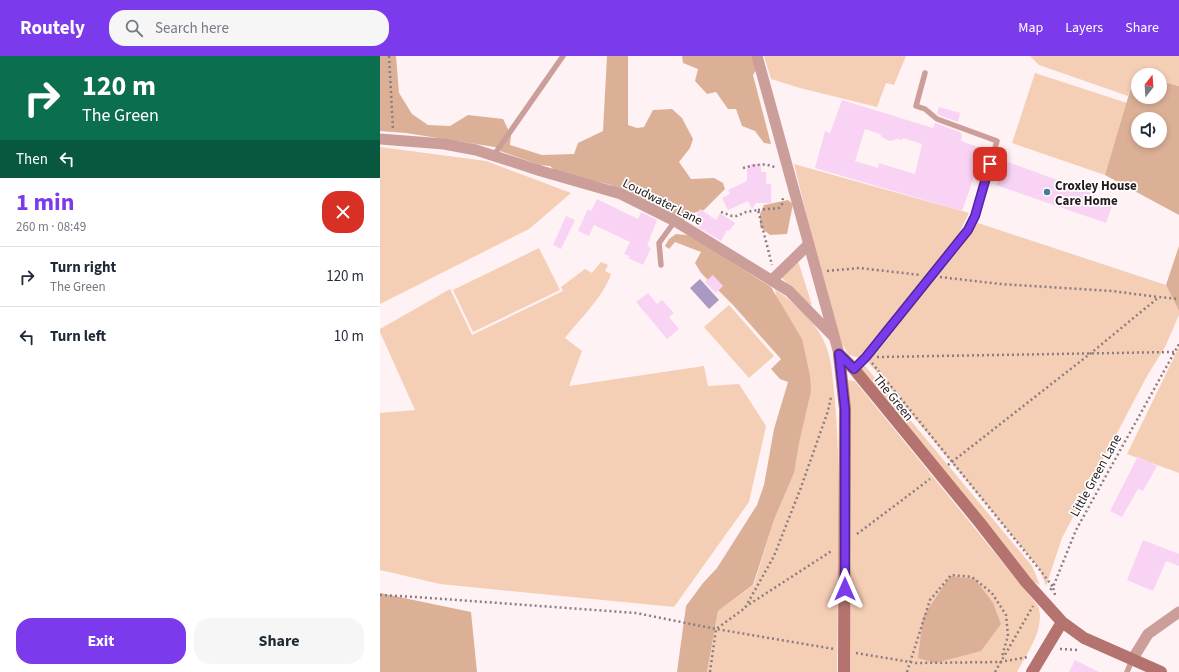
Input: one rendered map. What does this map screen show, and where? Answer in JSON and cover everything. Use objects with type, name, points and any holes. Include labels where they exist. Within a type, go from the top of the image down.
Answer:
[{"type":"street","points":[[757,56],[839,354],[845,409],[844,672]]},
{"type":"street","name":"Loudwater Lane","points":[[380,139],[444,144],[476,150],[541,171],[621,194],[675,221],[772,279],[789,291],[834,336]]},
{"type":"street","points":[[772,279],[809,244]]},
{"type":"street","name":"The Green","points":[[839,354],[854,369],[1041,599],[1062,622],[1084,638],[1161,672]]},
{"type":"street","points":[[1132,660],[1148,634],[1179,612]]},
{"type":"street","points":[[1032,672],[1062,622]]},
{"type":"lane","points":[[494,155],[563,56]]},
{"type":"lane","points":[[854,369],[866,357],[968,230],[975,216],[997,140],[937,119],[925,109],[916,106],[925,73]]},
{"type":"lane","points":[[661,265],[659,243],[675,221]]},
{"type":"lane","points":[[1127,672],[1132,660]]},
{"type":"path","points":[[389,56],[393,140]]},
{"type":"path","points":[[744,168],[758,164],[768,164],[776,168],[778,175]]},
{"type":"path","points":[[721,212],[732,216],[737,216],[746,212],[779,208],[782,204],[783,197]]},
{"type":"path","points":[[758,210],[772,261],[772,279]]},
{"type":"path","points":[[816,273],[859,268],[1000,284],[1112,291],[1179,299]]},
{"type":"path","points":[[710,672],[716,629],[745,608],[845,543],[939,473],[1091,353],[1159,297]]},
{"type":"path","name":"Little Green Lane","points":[[1053,587],[1076,530],[1179,344]]},
{"type":"path","points":[[866,357],[1174,352]]},
{"type":"path","points":[[866,357],[1053,587],[1057,601]]},
{"type":"path","points":[[745,608],[774,556],[800,490],[828,411],[832,390]]},
{"type":"path","points":[[907,672],[930,600],[951,575],[972,577],[992,593],[1006,615],[1008,636],[1000,662]]},
{"type":"path","points":[[995,672],[1032,607],[1053,587]]},
{"type":"path","points":[[380,595],[636,613],[716,629],[916,664],[1000,662],[1042,654]]},
{"type":"path","points":[[1056,655],[1059,649],[1077,650],[1084,653]]},
{"type":"shaded area","points":[[380,56],[396,56],[399,93],[412,114],[428,125],[450,126],[468,115],[503,119],[511,135],[510,145],[542,155],[574,154],[578,143],[603,131],[607,56],[628,56],[628,125],[637,128],[644,127],[653,110],[672,109],[682,118],[693,139],[690,148],[679,162],[691,179],[714,178],[723,183],[725,189],[704,210],[689,214],[683,221],[618,194],[611,185],[595,181],[590,186],[563,178],[550,166],[540,165],[500,151],[501,148],[406,133],[380,131]]},
{"type":"shaded area","points":[[682,56],[755,56],[760,64],[753,75],[771,144],[764,143],[755,131],[742,126],[736,109],[728,109],[716,92],[707,94],[695,81],[698,69],[683,63]]},
{"type":"shaded area","points":[[764,56],[906,56],[894,85],[886,83],[877,107],[800,88],[771,79]]},
{"type":"shaded area","points":[[1030,56],[1179,56],[1179,86],[1167,83],[1167,68],[1131,68],[1131,87],[1128,96],[1039,65]]},
{"type":"shaded area","points":[[1035,73],[1127,103],[1105,175],[1012,143]]},
{"type":"shaded area","points":[[1167,83],[1179,86],[1179,215],[1105,175],[1131,87],[1131,104],[1167,104]]},
{"type":"shaded area","points":[[380,147],[486,161],[571,193],[529,229],[380,304]]},
{"type":"shaded area","points":[[794,164],[969,213],[958,235],[859,358],[849,355],[836,335]]},
{"type":"shaded area","points":[[788,200],[793,204],[787,234],[770,235],[760,227],[760,214],[764,205]]},
{"type":"shaded area","points":[[978,223],[1166,285],[1179,311],[1179,315],[1165,347],[1147,376],[1062,538],[1046,586],[1039,568],[868,362],[878,347]]},
{"type":"shaded area","points":[[676,234],[687,235],[694,238],[771,287],[802,339],[810,376],[811,391],[794,473],[774,520],[753,585],[718,611],[707,672],[677,672],[686,606],[703,583],[717,568],[757,505],[764,485],[774,429],[788,382],[780,379],[771,369],[781,359],[733,305],[701,273],[695,263],[701,252],[675,242],[669,249],[665,246],[669,239]]},
{"type":"shaded area","points":[[1179,246],[1179,311],[1166,285]]},
{"type":"shaded area","points":[[539,248],[560,290],[473,332],[453,290]]},
{"type":"shaded area","points":[[797,261],[812,305],[800,297],[781,277]]},
{"type":"shaded area","points":[[601,262],[608,265],[605,271],[611,274],[608,282],[591,308],[565,338],[582,351],[569,386],[704,366],[708,386],[739,384],[766,426],[749,502],[674,607],[440,584],[380,570],[380,413],[415,410],[380,329],[450,289],[472,335],[563,291],[561,287],[585,269],[592,273]]},
{"type":"shaded area","points":[[700,279],[719,300],[709,309],[690,288]]},
{"type":"shaded area","points":[[775,289],[799,308],[813,323],[823,340],[831,366],[836,418],[839,481],[837,672],[707,672],[718,611],[754,585],[774,520],[794,473],[791,382]]},
{"type":"shaded area","points":[[729,305],[774,356],[749,378],[704,327]]},
{"type":"shaded area","points":[[1179,347],[1179,473],[1127,454]]},
{"type":"shaded area","points":[[861,361],[1032,566],[1040,585],[1032,581],[861,371]]},
{"type":"shaded area","points":[[847,380],[855,381],[1038,606],[1040,623],[1038,632],[1017,672],[844,672]]},
{"type":"shaded area","points":[[950,576],[975,579],[993,603],[1001,624],[981,651],[935,663],[918,658],[923,617]]},
{"type":"shaded area","points":[[380,593],[471,612],[477,672],[380,672]]},
{"type":"building","points":[[842,100],[933,128],[935,123],[960,132],[962,135],[961,141],[984,149],[962,211],[815,168],[825,131],[830,133]],"holes":[[[865,129],[880,134],[882,137],[890,141],[897,139],[902,140],[903,138],[922,144],[915,174],[879,163],[878,168],[855,161]]]},
{"type":"building","points":[[939,107],[960,113],[958,122],[937,114]]},
{"type":"building","name":"Croxley House Care Home","points":[[1005,161],[1080,188],[1080,186],[1096,192],[1094,196],[1113,203],[1106,223],[996,185]]},
{"type":"building","points":[[751,164],[761,164],[761,172],[766,172],[766,184],[771,184],[771,203],[756,203],[752,209],[748,201],[728,210],[722,198],[730,194],[728,190],[747,181],[747,166],[751,166]]},
{"type":"building","points":[[597,199],[638,219],[641,212],[657,220],[647,246],[651,248],[643,265],[628,258],[630,256],[624,254],[630,242],[594,225],[589,236],[578,231],[588,209],[591,211]]},
{"type":"building","points":[[700,209],[716,220],[720,213],[735,223],[729,231],[727,230],[721,241],[696,226],[697,224],[692,221]]},
{"type":"building","points":[[566,216],[575,220],[561,249],[553,245]]},
{"type":"building","points":[[713,275],[723,286],[716,293],[705,282]]},
{"type":"building","points":[[648,293],[657,304],[662,300],[674,313],[669,317],[679,329],[667,339],[636,302]]},
{"type":"building","points":[[1138,456],[1157,466],[1143,491],[1138,489],[1122,517],[1110,511]]},
{"type":"building","points":[[1143,540],[1179,554],[1179,566],[1166,561],[1153,591],[1127,580]]},
{"type":"building","points":[[1075,660],[1099,672],[1069,672]]},
{"type":"place","name":"Croxley House Care Home","points":[[1047,192]]},
{"type":"route","points":[[845,589],[845,409],[839,354],[854,369],[866,357],[968,230],[975,216],[990,164]]}]
